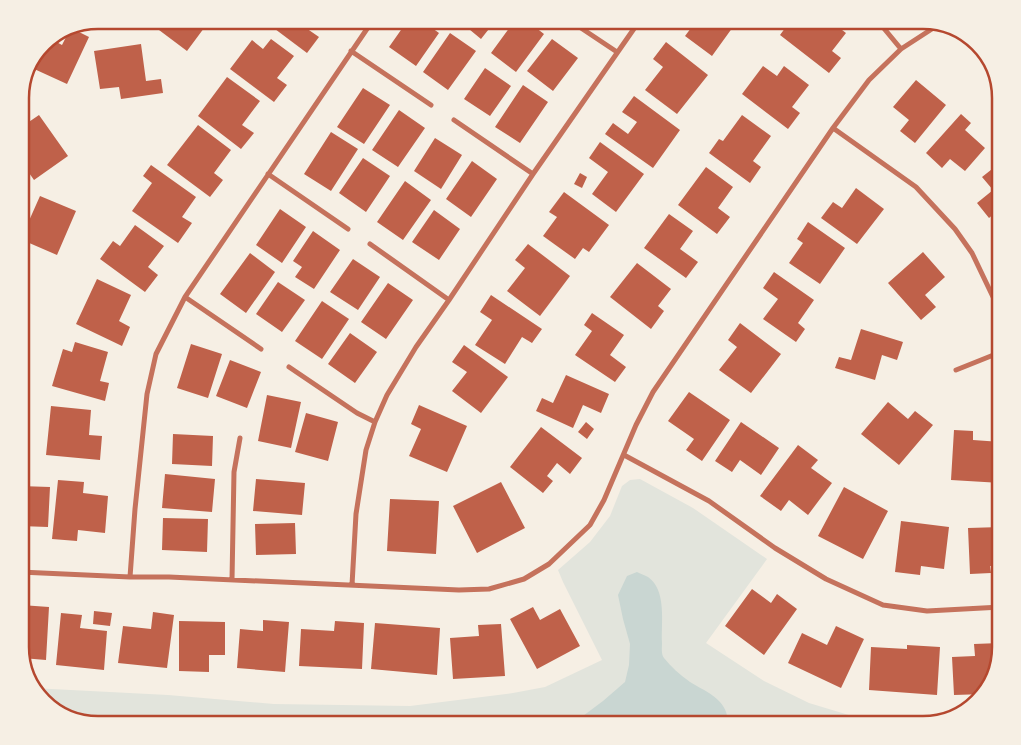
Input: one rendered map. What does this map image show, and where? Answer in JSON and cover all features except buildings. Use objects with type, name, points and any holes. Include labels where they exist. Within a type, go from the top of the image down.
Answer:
[{"type":"street","points":[[130,577],[147,394],[156,354],[185,297],[367,29]]},
{"type":"street","points":[[582,29],[617,52]]},
{"type":"street","points":[[352,585],[356,514],[366,450],[374,422],[387,395],[416,346],[634,29]]},
{"type":"street","points":[[885,29],[901,48]]},
{"type":"street","points":[[29,572],[460,590],[490,589],[524,580],[549,564],[566,550],[590,525],[604,500],[636,425],[653,392],[833,128],[869,80],[901,48],[932,29]]},
{"type":"street","points":[[351,51],[431,105]]},
{"type":"street","points":[[454,120],[533,174]]},
{"type":"street","points":[[833,128],[916,187],[955,229],[972,253],[992,295]]},
{"type":"street","points":[[268,174],[348,228]]},
{"type":"street","points":[[370,244],[449,300]]},
{"type":"street","points":[[185,297],[261,349]]},
{"type":"street","points":[[956,370],[992,356]]},
{"type":"street","points":[[289,367],[357,413],[374,422]]},
{"type":"street","points":[[232,580],[234,472],[240,438]]},
{"type":"street","points":[[624,455],[709,501],[775,548],[826,580],[883,605],[927,611],[992,607]]},
{"type":"shaded area","points":[[640,479],[693,508],[767,559],[706,643],[764,681],[809,703],[852,716],[89,716],[75,713],[63,707],[43,689],[168,695],[274,704],[410,706],[545,687],[602,660],[558,570],[590,542],[610,516],[622,486],[630,480]]},
{"type":"shaded area","points":[[637,572],[648,577],[654,583],[661,598],[663,656],[683,677],[716,698],[725,709],[727,716],[583,716],[625,682],[629,665],[630,644],[618,595],[627,576]]}]
